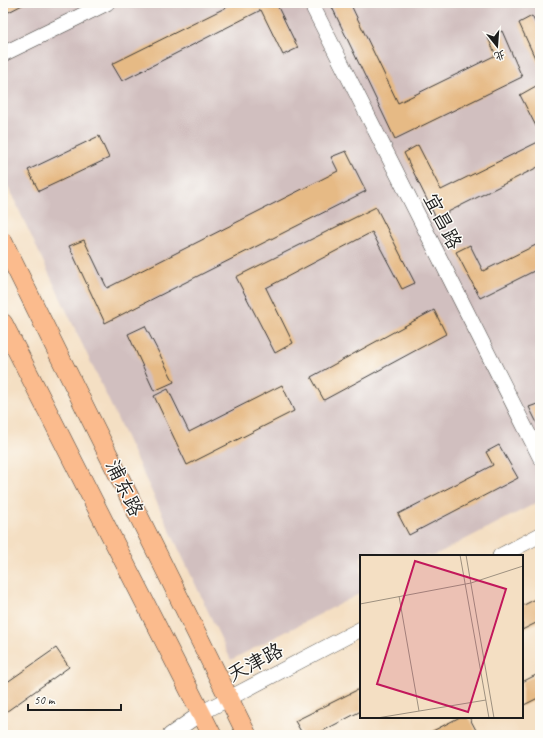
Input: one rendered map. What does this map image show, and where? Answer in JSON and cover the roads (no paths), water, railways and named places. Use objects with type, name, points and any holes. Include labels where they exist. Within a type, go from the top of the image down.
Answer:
[{"type":"main road","name":"浦东路","points":[[3,242],[247,735]]},
{"type":"main road","name":"浦东路","points":[[3,323],[212,735]]},
{"type":"street","points":[[3,54],[107,3]]},
{"type":"street","name":"宜昌路","points":[[310,3],[540,457]]},
{"type":"street","points":[[502,555],[540,535]]},
{"type":"street","name":"天津路","points":[[170,735],[201,713],[228,698],[360,630]]}]
